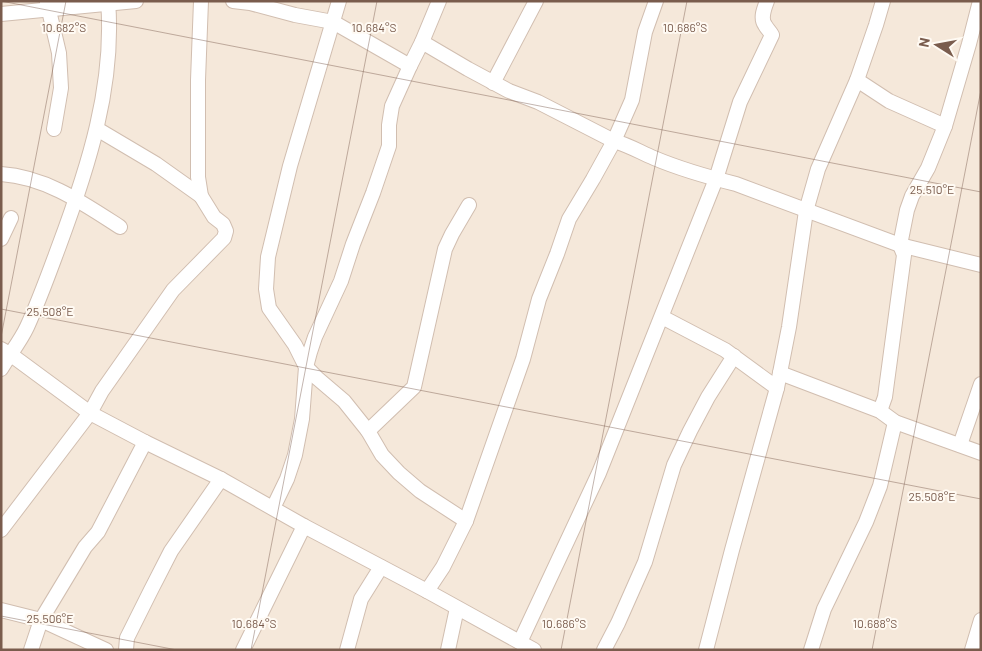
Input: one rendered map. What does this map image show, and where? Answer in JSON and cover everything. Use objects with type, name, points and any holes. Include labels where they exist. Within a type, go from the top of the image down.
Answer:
[{"type":"street","points":[[1,14],[48,6],[136,1]]},
{"type":"street","points":[[201,1],[198,177],[201,196]]},
{"type":"street","points":[[233,1],[250,2],[295,15],[333,22],[410,66]]},
{"type":"street","points":[[339,1],[290,166],[268,257],[266,289],[269,308],[295,345],[306,367],[316,378],[344,401],[368,431],[382,455],[420,491],[466,521]]},
{"type":"street","points":[[273,508],[287,479],[295,455],[302,419],[306,367],[315,337],[341,281],[389,146],[392,106],[422,42],[438,1]]},
{"type":"street","points":[[493,82],[536,1]]},
{"type":"street","points":[[427,591],[443,567],[466,521],[523,359],[540,299],[568,219],[614,141],[632,100],[645,32],[656,1]]},
{"type":"street","points":[[520,642],[599,473],[716,179],[740,102],[772,35],[764,24],[763,16],[767,1]]},
{"type":"street","points":[[706,650],[777,388],[789,327],[806,211],[818,169],[857,80],[884,1]]},
{"type":"street","points":[[880,411],[886,388],[904,254],[900,245],[907,210],[912,196],[928,168],[945,126],[980,1]]},
{"type":"street","points":[[1,369],[6,352],[26,328],[46,280],[76,199],[97,129],[105,83],[110,25],[108,3]]},
{"type":"street","points":[[48,6],[59,53],[61,88],[54,128]]},
{"type":"street","points":[[422,42],[509,91],[538,102],[614,141],[655,158],[777,198],[806,211],[900,245],[981,265]]},
{"type":"street","points":[[857,80],[889,101],[945,126]]},
{"type":"street","points":[[1,530],[90,413],[106,384],[173,290],[224,238],[226,231],[201,196],[156,164],[97,129]]},
{"type":"street","points":[[1,174],[14,174],[42,182],[76,199],[120,228]]},
{"type":"street","points":[[368,431],[414,386],[445,249],[469,205]]},
{"type":"street","points":[[1,239],[11,218]]},
{"type":"street","points":[[662,317],[734,356],[777,388]]},
{"type":"street","points":[[6,352],[90,413],[221,479],[534,650]]},
{"type":"street","points":[[604,650],[645,562],[674,465],[708,397],[734,356]]},
{"type":"street","points":[[780,373],[880,411],[894,422],[981,453]]},
{"type":"street","points":[[960,445],[981,384]]},
{"type":"street","points":[[811,650],[824,609],[866,522],[880,486],[894,422]]},
{"type":"street","points":[[31,650],[41,620],[85,547],[98,532],[145,442]]},
{"type":"street","points":[[126,650],[127,638],[171,551],[221,479]]},
{"type":"street","points":[[243,650],[304,526]]},
{"type":"street","points":[[347,650],[361,599],[381,567]]},
{"type":"street","points":[[448,650],[457,608]]},
{"type":"street","points":[[1,610],[41,620],[106,650]]},
{"type":"street","points":[[972,650],[981,620]]},
{"type":"shaded area","points":[[1,1],[981,1],[981,650],[1,650]]}]
